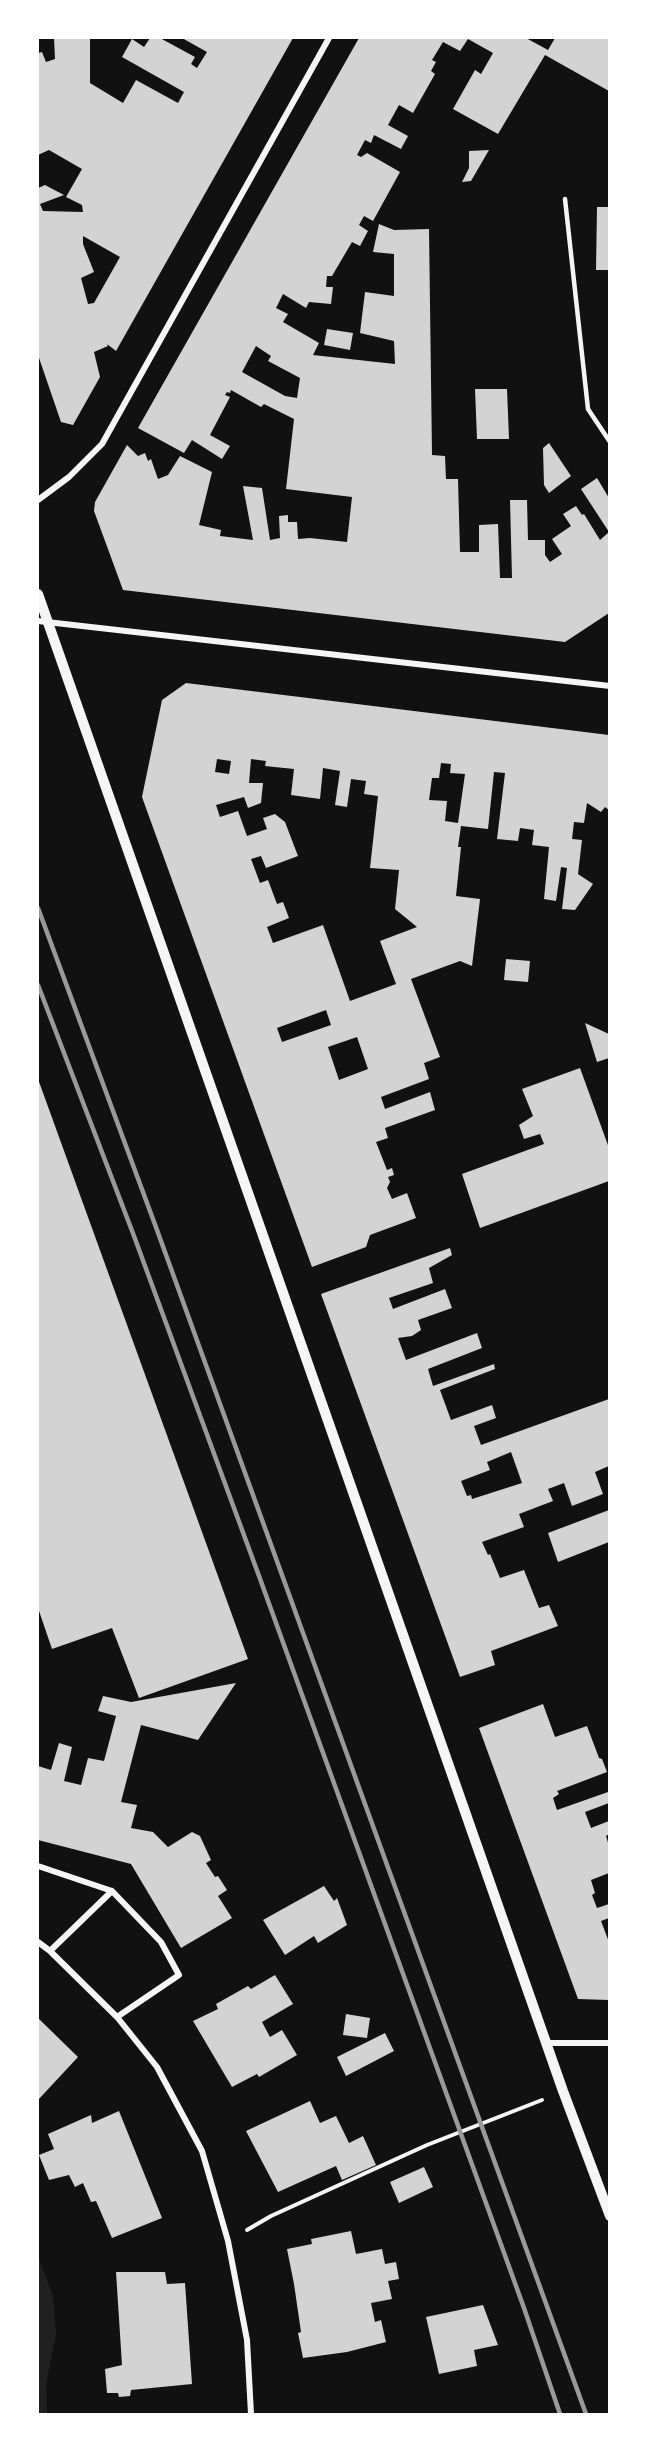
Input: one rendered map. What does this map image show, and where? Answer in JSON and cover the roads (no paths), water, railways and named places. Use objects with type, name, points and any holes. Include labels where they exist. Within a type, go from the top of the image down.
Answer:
[{"type":"street","points":[[38,500],[69,477],[102,444],[329,38]]},
{"type":"street","points":[[38,594],[43,622],[609,2216]]},
{"type":"street","points":[[43,622],[609,686]]},
{"type":"street","points":[[38,1866],[112,1891],[161,1942],[179,1975],[117,2017]]},
{"type":"street","points":[[50,1951],[112,1891]]},
{"type":"street","points":[[38,1942],[117,2017],[157,2067],[202,2151],[228,2241],[247,2340],[250,2415]]},
{"type":"street","points":[[546,2043],[609,2043]]},
{"type":"lane","points":[[565,199],[588,409],[609,442]]},
{"type":"railway","points":[[38,908],[586,2414]]},
{"type":"railway","points":[[38,985],[134,1236],[259,1576],[524,2308],[560,2414]]}]
